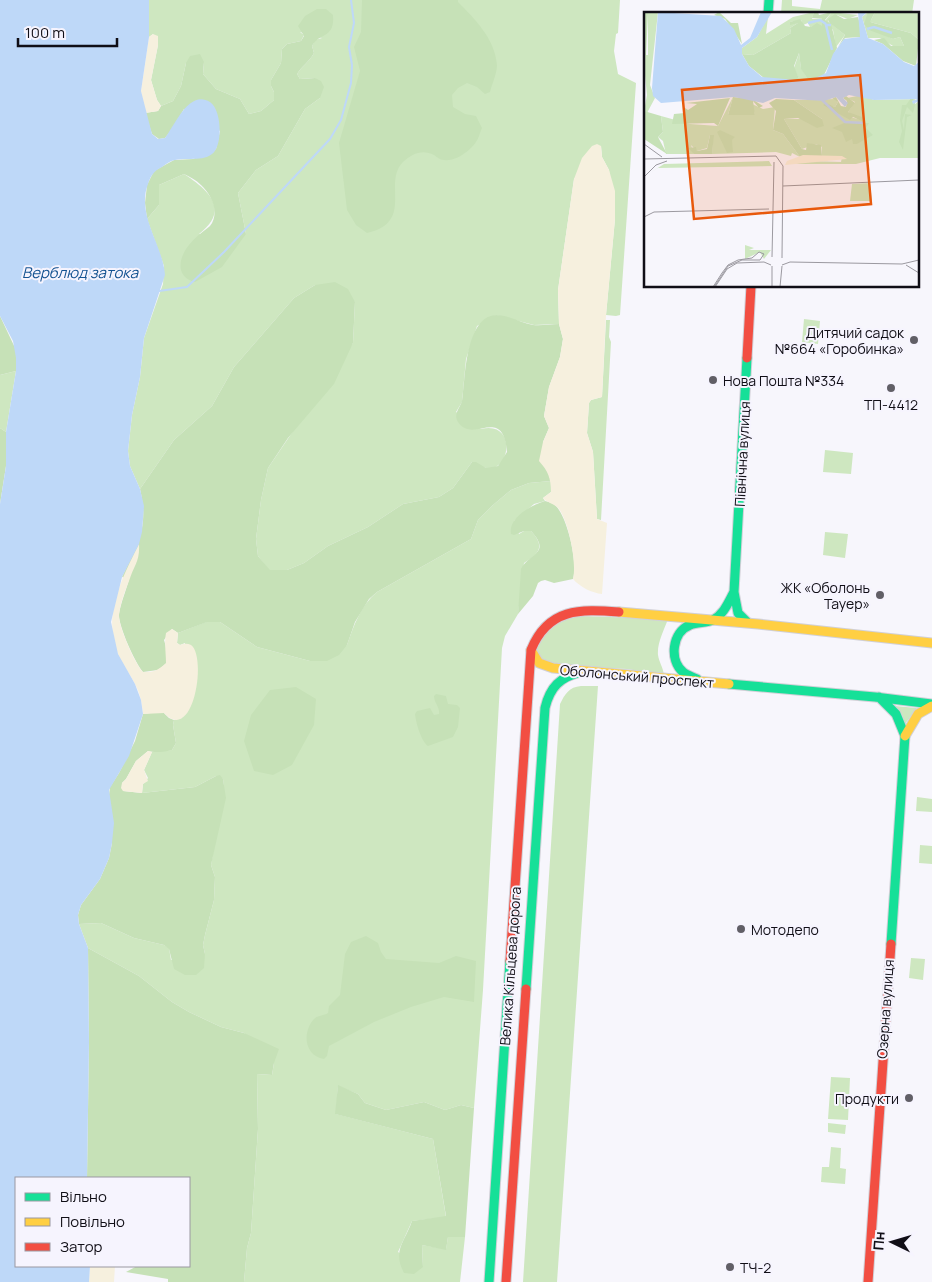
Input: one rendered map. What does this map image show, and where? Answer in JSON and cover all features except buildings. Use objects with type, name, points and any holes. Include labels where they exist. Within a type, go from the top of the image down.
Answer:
[{"type":"main road","name":"Північна вулиця","points":[[747,622],[738,613],[734,592],[751,288]]},
{"type":"main road","name":"Північна вулиця","points":[[712,620],[724,611],[734,592]]},
{"type":"main road","points":[[531,650],[542,629],[552,620],[577,611],[747,622],[932,643]]},
{"type":"main road","points":[[707,682],[683,672],[676,662],[674,646],[677,637],[689,625],[712,620]]},
{"type":"main road","name":"Оболонський проспект","points":[[531,650],[536,660],[545,667],[581,672],[879,697],[932,705]]},
{"type":"main road","name":"Велика Кільцева дорога","points":[[489,1282],[531,650]]},
{"type":"main road","name":"Велика Кільцева дорога","points":[[506,1282],[545,708],[548,695],[553,686],[565,676],[581,672]]},
{"type":"main road","points":[[879,697],[895,710],[900,719],[904,736]]},
{"type":"main road","points":[[904,736],[914,719],[932,705]]},
{"type":"main road","name":"Озерна вулиця","points":[[868,1282],[904,736]]},
{"type":"green space","points":[[149,0],[620,0],[618,33],[616,34],[614,51],[618,74],[636,83],[620,315],[606,315],[615,219],[609,170],[602,157],[601,146],[574,179],[558,290],[559,324],[534,325],[496,315],[477,326],[466,359],[462,402],[456,412],[481,429],[493,428],[500,432],[505,439],[506,447],[501,463],[494,467],[486,468],[472,462],[453,488],[439,497],[403,504],[368,527],[328,546],[304,563],[287,570],[269,570],[258,556],[256,539],[261,500],[268,468],[353,343],[355,302],[315,285],[294,298],[234,367],[212,406],[174,440],[140,489],[130,466],[128,451],[132,415],[140,377],[144,338],[163,284],[164,266],[147,219],[159,205],[159,185],[184,174],[202,187],[208,194],[213,201],[215,209],[208,225],[199,234],[246,234],[238,193],[256,170],[278,156],[305,109],[320,98],[315,78],[300,79],[297,74],[314,53],[312,46],[315,40],[322,38],[300,32],[304,35],[301,41],[287,44],[282,49],[281,63],[271,80],[274,100],[261,111],[249,114],[240,99],[216,89],[203,74],[204,62],[186,63],[181,86],[173,101],[161,106],[157,100],[151,80],[158,45],[153,34],[149,37]]},
{"type":"green space","points":[[362,0],[458,0],[488,38],[497,65],[490,92],[485,94],[477,87],[467,83],[458,88],[452,95],[453,107],[465,114],[476,116],[482,128],[478,139],[466,152],[453,159],[443,160],[430,153],[421,152],[406,159],[397,171],[394,211],[390,220],[381,228],[367,233],[356,225],[347,210],[339,143],[360,71],[354,47],[361,32]]},
{"type":"green space","points":[[782,0],[792,0],[792,6],[820,9],[822,0],[914,0],[912,12],[781,12]]},
{"type":"green space","points":[[317,9],[326,9],[333,15],[332,28],[315,42],[312,46],[314,53],[297,74],[300,79],[315,78],[321,81],[324,87],[320,98],[305,109],[278,156],[256,170],[238,193],[246,234],[222,267],[195,282],[190,280],[184,276],[181,270],[181,260],[189,245],[213,221],[214,210],[211,199],[199,183],[184,174],[159,185],[159,205],[147,219],[145,203],[147,185],[154,171],[174,160],[193,159],[216,149],[220,131],[184,109],[165,138],[159,139],[152,134],[145,113],[158,111],[161,106],[173,101],[181,86],[186,63],[190,56],[200,54],[204,62],[203,74],[216,89],[240,99],[249,114],[261,111],[274,100],[271,80],[281,63],[282,49],[287,44],[301,41],[304,36],[298,26],[305,16]]},
{"type":"green space","points":[[335,282],[348,289],[355,302],[353,343],[334,384],[288,438],[268,468],[261,500],[256,539],[258,556],[270,570],[287,570],[304,563],[328,546],[368,527],[403,504],[439,497],[453,488],[472,462],[476,462],[486,468],[498,466],[507,452],[500,430],[494,427],[471,430],[464,428],[458,422],[456,416],[462,401],[466,363],[471,341],[480,323],[487,317],[501,315],[533,325],[559,324],[563,339],[560,357],[549,387],[544,416],[549,428],[543,442],[547,469],[551,481],[529,483],[511,490],[478,520],[471,539],[377,592],[369,599],[355,622],[347,645],[339,655],[327,661],[310,661],[257,647],[220,622],[207,622],[178,633],[172,629],[164,640],[167,663],[158,670],[143,672],[128,644],[119,619],[129,579],[122,577],[137,544],[142,525],[143,515],[140,489],[174,440],[212,406],[234,367],[294,298],[315,285]]},
{"type":"green space","points":[[0,316],[16,350],[16,371],[0,375]]},
{"type":"green space","points":[[804,319],[820,321],[818,344],[802,342]]},
{"type":"green space","points":[[606,320],[610,320],[609,337],[611,342],[601,520],[597,519],[593,452],[587,433],[589,403],[591,400],[602,397]]},
{"type":"green space","points":[[16,371],[6,432],[0,428],[0,375]]},
{"type":"green space","points":[[0,428],[6,432],[6,466],[0,504]]},
{"type":"green space","points":[[825,450],[853,453],[851,474],[823,472]]},
{"type":"green space","points":[[551,481],[551,492],[543,498],[545,501],[534,504],[514,521],[519,534],[524,531],[531,531],[538,541],[539,549],[534,556],[524,563],[518,614],[505,636],[502,648],[483,990],[474,1108],[461,1105],[445,1110],[424,1102],[386,1110],[365,1103],[358,1094],[338,1086],[336,1114],[433,1139],[446,1217],[412,1221],[398,1252],[423,1267],[422,1245],[446,1249],[448,1237],[465,1237],[460,1282],[244,1282],[247,1248],[251,1233],[258,1129],[257,1074],[272,1075],[274,1063],[244,1033],[221,1027],[189,1012],[172,1002],[139,976],[88,948],[79,924],[101,923],[134,938],[164,945],[169,948],[171,960],[205,954],[203,945],[214,900],[215,877],[211,865],[224,787],[223,779],[216,776],[195,787],[142,793],[143,784],[148,778],[144,770],[152,752],[172,750],[176,743],[174,720],[182,718],[185,643],[180,645],[177,643],[178,633],[206,622],[220,622],[257,647],[310,661],[347,645],[359,616],[371,597],[471,539],[478,520],[511,490],[529,483]]},
{"type":"green space","points":[[545,501],[556,506],[568,531],[573,552],[573,579],[554,583],[545,580],[541,581],[538,583],[533,596],[518,614],[521,569],[537,553],[539,544],[531,531],[524,531],[514,535],[511,534],[511,528],[513,522],[522,513],[534,505]]},
{"type":"green space","points":[[825,532],[848,534],[845,558],[823,555]]},
{"type":"green space","points":[[580,616],[668,619],[658,650],[664,675],[627,669],[551,665],[540,659],[537,654],[538,643],[546,632],[561,621]]},
{"type":"green space","points":[[598,686],[557,1282],[523,1282],[560,704],[568,692],[573,688]]},
{"type":"green space","points":[[296,687],[316,699],[314,725],[292,765],[273,775],[254,771],[244,741],[251,715],[270,690]]},
{"type":"green space","points":[[436,694],[446,696],[448,704],[457,705],[460,708],[458,727],[453,737],[428,746],[421,736],[415,714],[417,711],[430,708],[434,715],[439,714],[434,698]]},
{"type":"green space","points":[[895,706],[917,708],[905,724],[902,715]]},
{"type":"green space","points":[[164,713],[174,720],[176,743],[172,750],[148,751],[136,761],[122,783],[123,791],[142,793],[195,787],[220,775],[223,779],[226,798],[211,865],[215,877],[214,900],[203,945],[205,954],[204,968],[196,975],[185,975],[174,969],[169,949],[164,945],[134,938],[101,923],[79,924],[78,915],[81,905],[100,879],[109,858],[112,843],[110,787],[135,741],[143,714]]},
{"type":"green space","points":[[917,797],[932,799],[932,812],[916,811]]},
{"type":"green space","points":[[920,845],[932,846],[932,864],[919,863]]},
{"type":"green space","points":[[366,936],[378,943],[386,959],[439,963],[456,956],[476,961],[474,1002],[444,997],[411,1007],[374,1022],[329,1046],[327,1056],[324,1059],[317,1057],[312,1053],[307,1043],[310,1024],[317,1017],[328,1013],[329,1006],[340,995],[345,954],[351,942]]},
{"type":"green space","points":[[88,948],[139,976],[172,1002],[189,1012],[221,1027],[244,1033],[279,1049],[272,1075],[257,1074],[258,1129],[251,1233],[247,1248],[244,1282],[168,1282],[168,1279],[126,1272],[135,1267],[190,1267],[190,1177],[87,1177]]},
{"type":"green space","points":[[911,958],[925,959],[923,980],[909,978]]},
{"type":"green space","points":[[831,1077],[850,1078],[848,1120],[828,1119]]},
{"type":"green space","points":[[338,1085],[358,1094],[365,1103],[386,1110],[424,1102],[445,1110],[461,1105],[474,1108],[465,1237],[448,1237],[446,1250],[422,1245],[423,1267],[414,1274],[404,1273],[399,1258],[401,1246],[412,1221],[446,1216],[433,1139],[335,1114]]},
{"type":"green space","points":[[828,1123],[846,1125],[845,1134],[828,1132]]},
{"type":"green space","points":[[831,1147],[841,1148],[840,1168],[846,1169],[845,1184],[821,1182],[822,1167],[829,1167]]},
{"type":"sand","points":[[153,34],[158,36],[158,45],[151,80],[157,100],[161,106],[158,111],[145,113],[141,91],[149,37]]},
{"type":"sand","points":[[597,144],[601,146],[602,157],[609,170],[615,191],[615,219],[606,315],[602,397],[591,400],[589,403],[587,433],[593,452],[597,519],[607,523],[602,594],[586,589],[573,579],[574,563],[569,533],[559,509],[543,498],[551,492],[550,479],[539,461],[543,442],[549,428],[544,416],[549,387],[560,357],[563,339],[559,324],[558,290],[574,179],[582,158],[592,146]]},
{"type":"sand","points":[[139,544],[138,559],[119,615],[124,635],[132,653],[143,672],[150,672],[160,668],[166,663],[166,633],[172,629],[178,633],[177,643],[180,645],[191,645],[196,652],[198,665],[195,695],[190,708],[183,717],[174,720],[164,713],[143,714],[138,691],[118,654],[114,640],[112,626],[116,598],[126,570]]},
{"type":"sand","points":[[148,751],[152,752],[144,770],[148,781],[143,784],[142,793],[123,791],[121,788],[122,783],[136,761]]},
{"type":"sand","points":[[90,1267],[115,1267],[114,1282],[89,1282]]},
{"type":"water","name":"Верблюд затока","points":[[0,0],[149,0],[149,37],[141,91],[152,134],[158,139],[165,138],[183,110],[189,104],[202,99],[214,106],[220,128],[218,144],[212,154],[204,158],[179,159],[168,163],[157,170],[152,176],[145,196],[148,219],[160,252],[165,275],[144,338],[140,377],[132,415],[128,451],[130,466],[140,489],[144,506],[142,532],[139,544],[122,577],[111,622],[118,654],[135,684],[141,700],[143,714],[129,756],[109,790],[114,823],[109,858],[100,879],[81,905],[78,915],[79,924],[88,948],[87,1177],[15,1177],[15,1267],[90,1267],[89,1282],[0,1282],[0,504],[6,466],[6,432],[16,371],[16,358],[13,341],[0,316]]},
{"type":"waterway","points":[[159,291],[187,287],[224,252],[330,139],[341,120],[351,83],[352,65],[349,47],[354,23],[351,0]]},
{"type":"traffic: fast","points":[[768,12],[769,0]]},
{"type":"traffic: fast","points":[[747,358],[734,592],[738,613],[747,622]]},
{"type":"traffic: fast","points":[[697,679],[684,673],[679,667],[674,654],[676,640],[679,634],[690,625],[717,618],[734,592]]},
{"type":"traffic: fast","points":[[526,989],[545,708],[550,694],[557,684],[567,677],[581,672]]},
{"type":"traffic: fast","points":[[729,684],[932,704]]},
{"type":"traffic: fast","points":[[879,697],[896,714],[905,736],[891,944]]},
{"type":"traffic: fast","points":[[489,1282],[510,961]]},
{"type":"traffic: slow","points":[[619,612],[758,624],[932,643]]},
{"type":"traffic: slow","points":[[531,650],[539,663],[553,668],[729,684]]},
{"type":"traffic: slow","points":[[905,736],[918,714],[932,706]]},
{"type":"traffic: jam","points":[[747,358],[751,288]]},
{"type":"traffic: jam","points":[[510,961],[531,650],[546,626],[567,614],[591,611],[619,612]]},
{"type":"traffic: jam","points":[[868,1282],[891,944]]},
{"type":"traffic: jam","points":[[506,1282],[526,989]]},
{"type":"place","name":"Дитячий садок №664 «Горобинка»","points":[[914,340]]},
{"type":"place","name":"Нова Пошта №334","points":[[713,380]]},
{"type":"place","name":"ТП-4412","points":[[891,388]]},
{"type":"place","name":"ЖК «Оболонь Тауер»","points":[[880,595]]},
{"type":"place","name":"Мотодепо","points":[[741,929]]},
{"type":"place","name":"Продукти","points":[[909,1098]]},
{"type":"place","name":"ТЧ-2","points":[[730,1267]]}]
